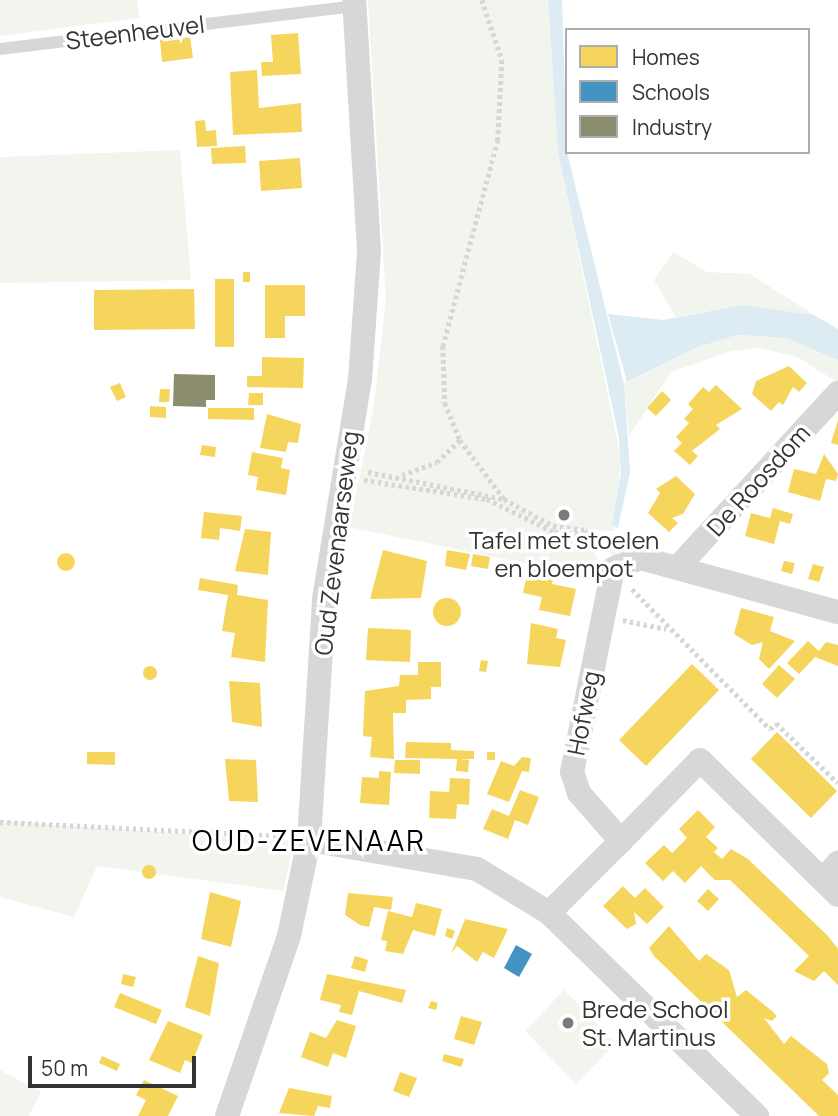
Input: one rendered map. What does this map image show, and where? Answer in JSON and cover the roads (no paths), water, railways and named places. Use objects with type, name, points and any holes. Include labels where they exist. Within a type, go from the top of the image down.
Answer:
[{"type":"street","name":"Oud Zevenaarseweg","points":[[227,1116],[289,936],[309,840],[324,599],[342,473],[360,380],[369,250],[354,3]]},
{"type":"street","name":"De Roosdom","points":[[677,568],[838,393]]},
{"type":"street","name":"Hofweg","points":[[621,841],[579,793],[572,772],[601,616],[613,569],[640,558],[677,568]]},
{"type":"street","points":[[677,568],[838,612]]},
{"type":"street","points":[[549,914],[700,760],[833,879]]},
{"type":"street","points":[[309,840],[477,869],[549,914],[757,1116]]},
{"type":"lane","name":"Steenheuvel","points":[[0,49],[354,3]]},
{"type":"place","name":"Tafel met stoelen en bloempot","points":[[564,515]]},
{"type":"place","name":"Brede School St. Martinus","points":[[568,1023]]},
{"type":"district","name":"OUD-ZEVENAAR","points":[[309,840]]}]
